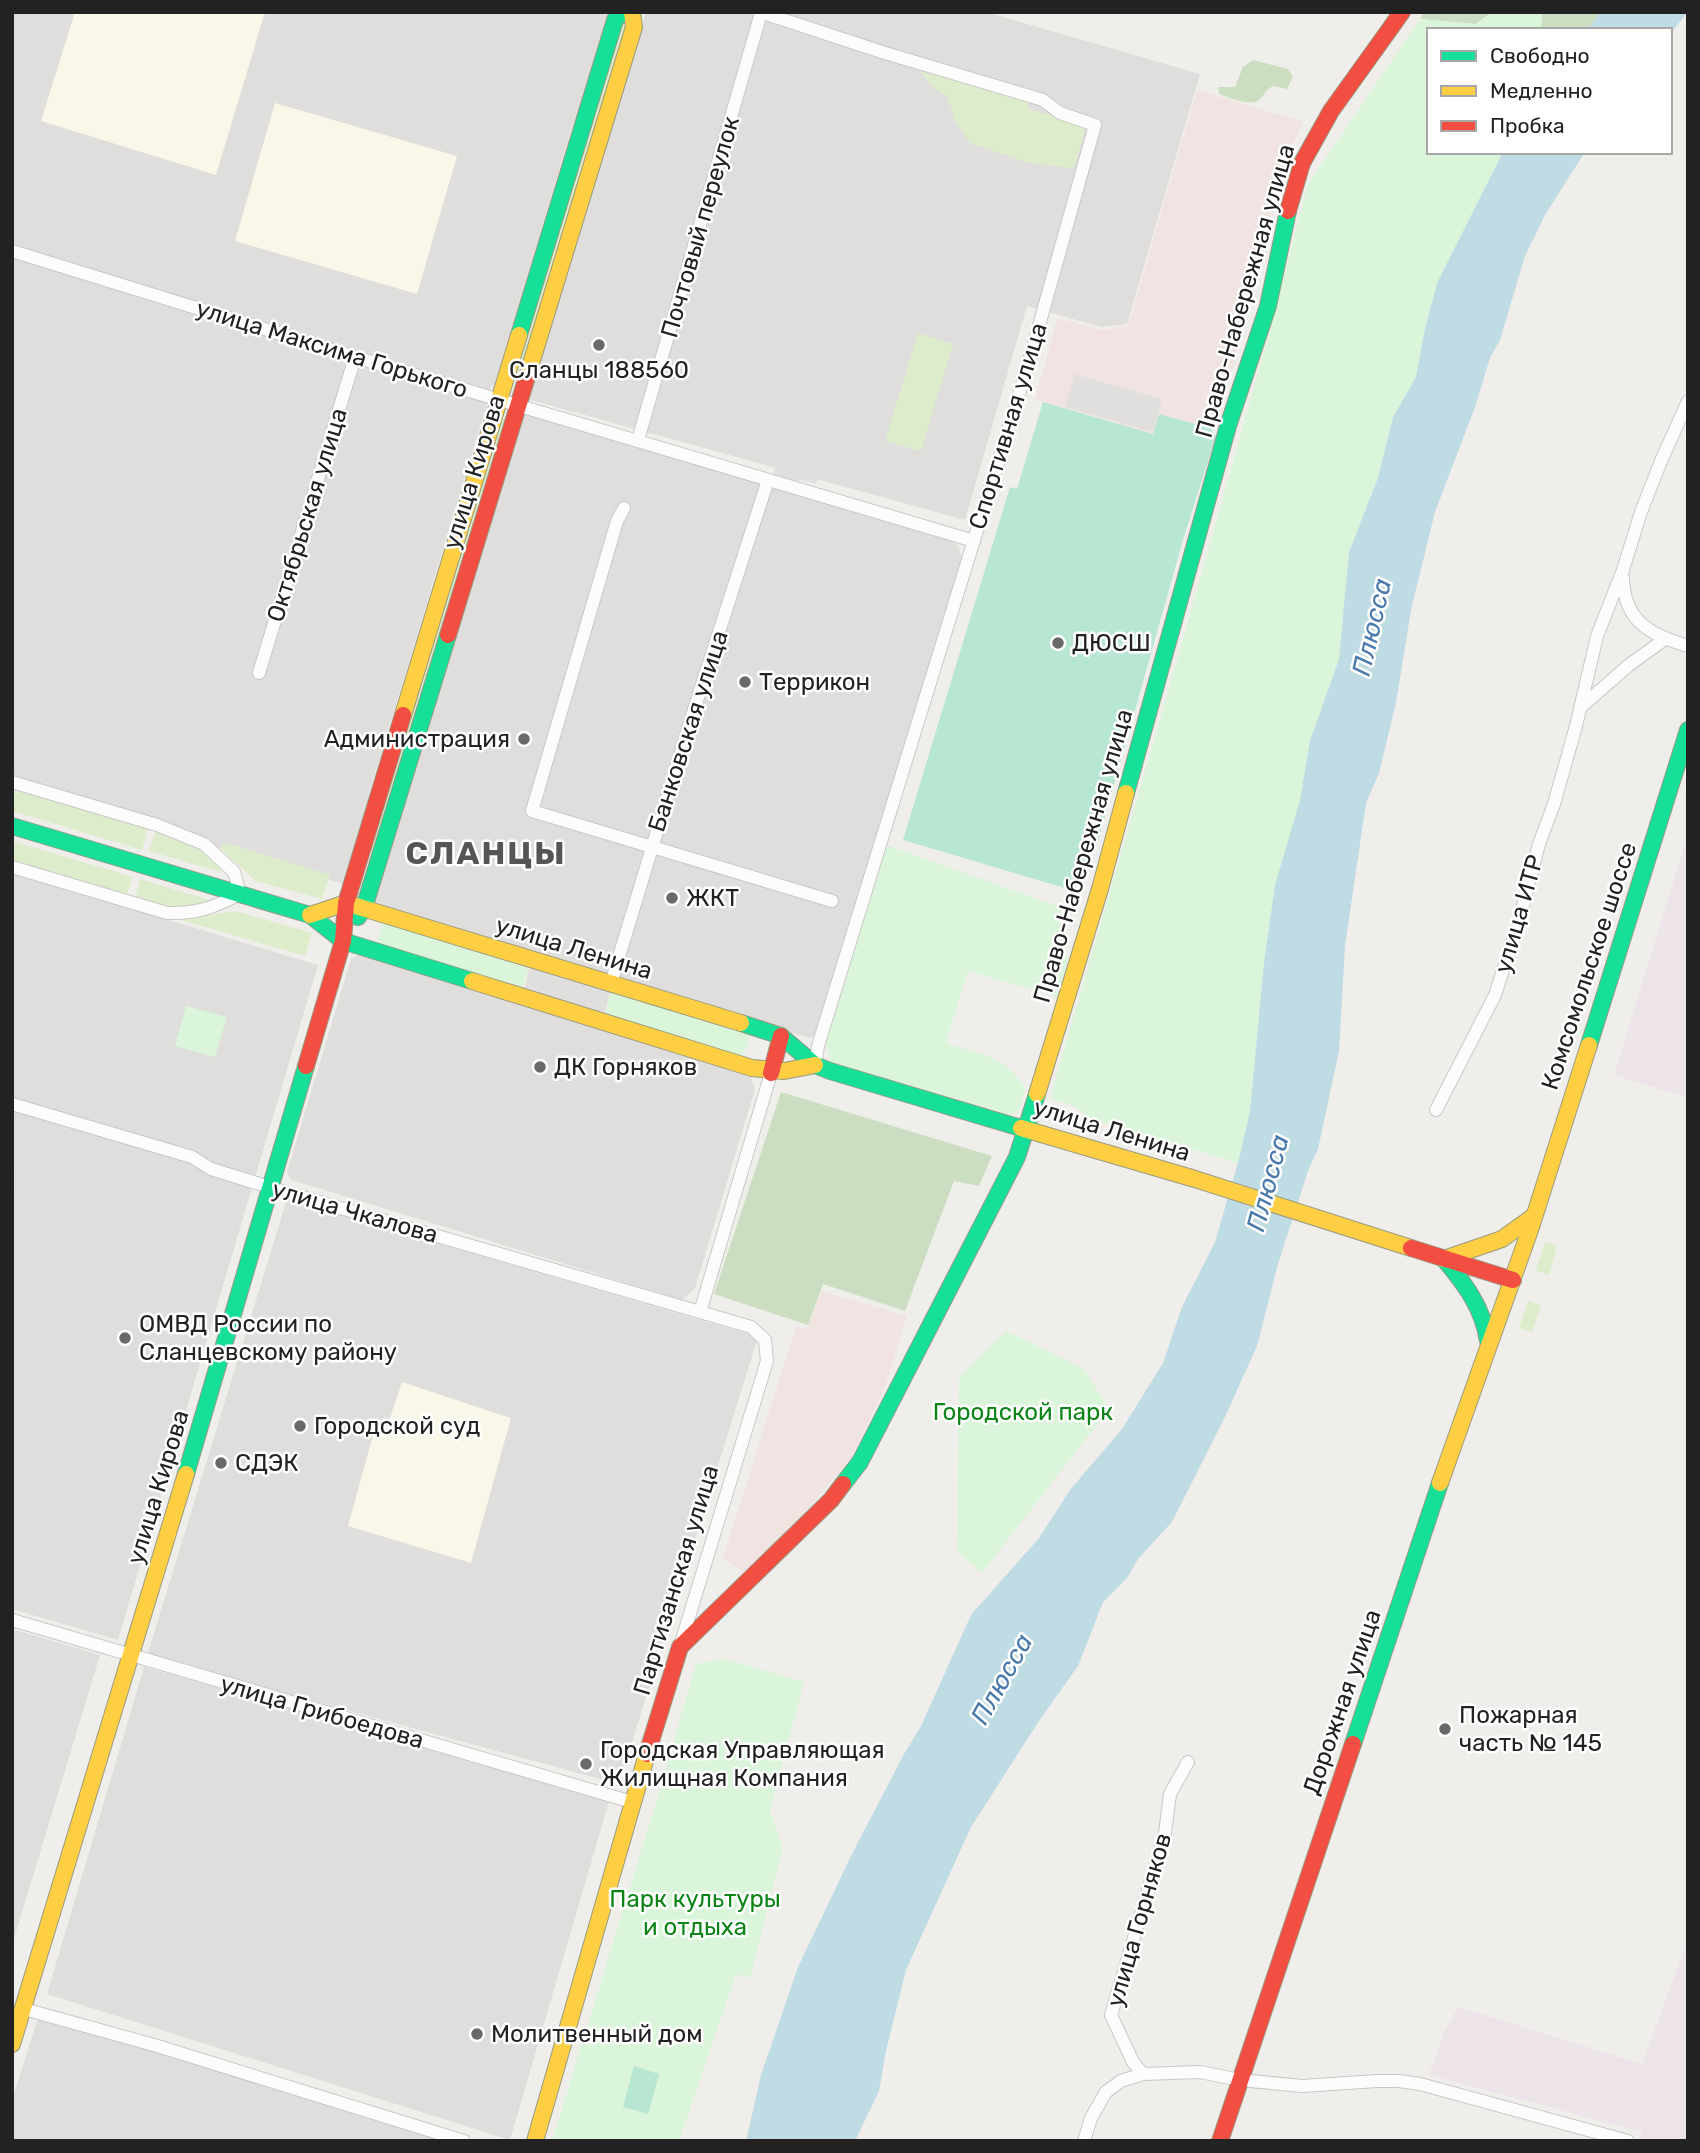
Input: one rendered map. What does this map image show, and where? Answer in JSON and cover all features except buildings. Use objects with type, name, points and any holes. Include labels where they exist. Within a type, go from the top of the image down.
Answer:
[{"type":"street","name":"улица Кирова","points":[[12,2045],[271,1188],[343,941],[346,903],[615,20],[622,12]]},
{"type":"street","name":"улица Кирова","points":[[343,941],[364,908],[631,38],[634,27],[632,12]]},
{"type":"street","name":"Право-Набережная улица","points":[[680,1647],[831,1500],[860,1462],[1017,1157],[1100,888],[1228,426],[1268,306],[1293,190],[1302,163],[1331,111],[1402,12]]},
{"type":"street","name":"Почтовый переулок","points":[[638,440],[760,13]]},
{"type":"street","name":"Спортивная улица","points":[[760,13],[1043,100],[1060,113],[1095,125],[1028,365],[818,1046],[815,1065]]},
{"type":"street","name":"улица Максима Горького","points":[[12,251],[355,357],[974,541]]},
{"type":"street","name":"Октябрьская улица","points":[[258,673],[355,357]]},
{"type":"street","name":"улица ИТР","points":[[1436,1110],[1494,995],[1519,921],[1539,844],[1554,804],[1597,636],[1623,570],[1641,512],[1688,401]]},
{"type":"street","name":"Банковская улица","points":[[611,983],[768,480]]},
{"type":"street","points":[[624,508],[617,521],[532,811],[832,901]]},
{"type":"street","name":"улица ИТР","points":[[1623,570],[1623,590],[1629,609],[1640,623],[1667,640],[1688,646]]},
{"type":"street","points":[[1580,709],[1629,665],[1667,640]]},
{"type":"street","name":"Комсомольское шоссе","points":[[1513,1280],[1688,730]]},
{"type":"street","points":[[12,782],[157,825],[204,844],[234,872],[240,894],[210,909],[185,914],[167,913],[12,867]]},
{"type":"street","name":"улица Ленина","points":[[12,826],[310,915],[343,941],[771,1073],[815,1065]]},
{"type":"street","name":"улица Ленина","points":[[346,903],[781,1036],[815,1065],[1195,1179],[1444,1259]]},
{"type":"street","points":[[310,915],[346,903]]},
{"type":"street","points":[[700,1312],[781,1036]]},
{"type":"street","name":"улица Чкалова","points":[[12,1104],[192,1157],[211,1169],[271,1188],[700,1312]]},
{"type":"street","points":[[1444,1259],[1493,1245],[1507,1238],[1534,1216]]},
{"type":"street","points":[[1444,1259],[1513,1280]]},
{"type":"street","points":[[1444,1259],[1481,1310],[1488,1327],[1489,1345]]},
{"type":"street","name":"Дорожная улица","points":[[1220,2141],[1336,1790],[1513,1280]]},
{"type":"street","name":"Партизанская улица","points":[[535,2141],[632,1802],[767,1361],[765,1340],[751,1327],[700,1312]]},
{"type":"street","name":"улица Грибоедова","points":[[12,1620],[632,1802]]},
{"type":"street","name":"улица Горняков","points":[[1143,2074],[1133,2062],[1111,2015],[1165,1833],[1171,1794],[1188,1762]]},
{"type":"street","points":[[24,2008],[154,2045],[464,2141]]},
{"type":"street","points":[[1084,2141],[1091,2119],[1106,2092],[1121,2081],[1143,2074],[1200,2072],[1240,2080],[1302,2086],[1377,2081],[1409,2082],[1628,2141]]},
{"type":"shaded area","points":[[12,12],[610,12],[577,123],[573,124],[495,384],[489,389],[487,405],[344,884],[12,788]]},
{"type":"shaded area","points":[[75,12],[265,12],[216,175],[41,121]]},
{"type":"shaded area","points":[[646,12],[986,12],[1200,74],[1127,324],[1101,327],[1027,306],[965,520],[527,399]]},
{"type":"shaded area","points":[[1197,90],[1304,122],[1284,161],[1221,415],[1210,428],[1160,414],[1153,434],[1035,399],[1058,318],[1102,330],[1128,326]]},
{"type":"shaded area","points":[[275,103],[457,156],[417,294],[235,241]]},
{"type":"shaded area","points":[[211,256],[236,264],[228,293],[203,286]]},
{"type":"shaded area","points":[[1075,374],[1162,399],[1153,432],[1065,407]]},
{"type":"shaded area","points":[[523,413],[951,541],[958,546],[962,558],[815,1035],[810,1038],[531,955],[374,905],[371,900]]},
{"type":"shaded area","points":[[778,456],[821,469],[816,484],[800,479],[798,486],[772,479]]},
{"type":"shaded area","points":[[1688,834],[1688,1098],[1614,1075]]},
{"type":"shaded area","points":[[12,873],[318,965],[118,1640],[12,1609]]},
{"type":"shaded area","points":[[360,954],[749,1072],[755,1089],[695,1288],[682,1300],[292,1180],[287,1172],[351,959]]},
{"type":"shaded area","points":[[530,965],[611,990],[604,1015],[524,991]]},
{"type":"shaded area","points":[[27,1128],[47,1135],[30,1189],[12,1184],[12,1174]]},
{"type":"shaded area","points":[[287,1199],[758,1337],[619,1784],[147,1656]]},
{"type":"shaded area","points":[[821,1291],[907,1316],[883,1393],[850,1459],[796,1523],[745,1573],[723,1558],[796,1327],[807,1329]]},
{"type":"shaded area","points":[[402,1382],[511,1418],[471,1563],[348,1526],[376,1424],[387,1427]]},
{"type":"shaded area","points":[[12,1629],[100,1655],[12,1945]]},
{"type":"shaded area","points":[[144,1667],[610,1798],[510,2140],[47,1994]]},
{"type":"shaded area","points":[[1688,1940],[1688,2141],[1640,2141],[1642,2132],[1429,2075],[1445,2029],[1459,2007],[1642,2064]]},
{"type":"shaded area","points":[[39,2015],[450,2141],[12,2141],[12,2100]]},
{"type":"green space","points":[[1424,12],[1492,12],[1476,24],[1420,19]]},
{"type":"green space","points":[[1492,12],[1542,12],[1541,28],[1427,28],[1427,154],[1502,154],[1437,283],[1416,377],[1393,417],[1378,478],[1349,552],[1339,659],[1310,741],[1300,800],[1270,928],[1264,963],[1250,1111],[1238,1163],[1091,1119],[1076,1107],[1050,1098],[1169,689],[1264,352],[1308,184],[1420,19],[1475,24]]},
{"type":"green space","points":[[1542,12],[1600,12],[1589,28],[1541,28]]},
{"type":"green space","points":[[629,19],[522,374],[515,372],[621,20]]},
{"type":"green space","points":[[1253,60],[1288,69],[1293,77],[1287,89],[1273,86],[1260,99],[1251,102],[1219,94],[1218,87],[1235,87],[1243,67]]},
{"type":"green space","points":[[916,67],[1028,101],[1029,109],[1074,122],[1085,129],[1075,166],[1071,168],[1030,163],[970,143],[955,121],[948,97],[934,88]]},
{"type":"green space","points":[[918,333],[953,344],[921,451],[885,441]]},
{"type":"green space","name":"ДЮСШ","points":[[1043,402],[1153,434],[1159,414],[1210,428],[1216,436],[1183,540],[1095,852],[1088,850],[1075,891],[903,840],[1010,487],[1017,489]]},
{"type":"green space","points":[[500,419],[506,420],[374,853],[371,854],[368,852]]},
{"type":"green space","points":[[12,788],[148,829],[142,850],[12,811]]},
{"type":"green space","points":[[155,832],[200,848],[215,860],[221,868],[220,872],[149,851]]},
{"type":"green space","points":[[12,841],[133,877],[127,895],[12,861]]},
{"type":"green space","points":[[223,842],[330,875],[322,899],[256,881],[221,849]]},
{"type":"green space","points":[[886,845],[1060,907],[1068,961],[1058,997],[968,971],[946,1043],[991,1057],[1017,1076],[1025,1088],[1020,1109],[1011,1115],[831,1062],[825,1045]]},
{"type":"green space","points":[[140,879],[209,900],[203,905],[185,909],[135,898]]},
{"type":"green space","points":[[235,911],[312,933],[305,956],[181,920]]},
{"type":"green space","points":[[384,921],[529,965],[522,991],[376,945]]},
{"type":"green space","points":[[611,990],[751,1033],[743,1057],[605,1015]]},
{"type":"green space","points":[[186,1006],[227,1017],[215,1057],[175,1046]]},
{"type":"green space","points":[[781,1092],[992,1156],[979,1186],[954,1181],[905,1311],[823,1284],[808,1325],[714,1294]]},
{"type":"green space","points":[[1545,1242],[1557,1246],[1549,1275],[1536,1271]]},
{"type":"green space","points":[[1528,1301],[1541,1305],[1532,1332],[1519,1328]]},
{"type":"green space","name":"Городской парк","points":[[1006,1331],[1084,1369],[1109,1409],[982,1573],[957,1552],[959,1378]]},
{"type":"green space","name":"Парк культуры и отдыха","points":[[725,1659],[804,1682],[770,1811],[783,1848],[750,1978],[736,1974],[679,2141],[552,2141],[696,1664]]},
{"type":"green space","points":[[634,2066],[659,2074],[648,2114],[623,2107]]},
{"type":"water","points":[[1600,12],[1688,12],[1672,32],[1672,28],[1589,28]]},
{"type":"water","name":"Плюсса","points":[[1502,154],[1584,154],[1545,215],[1525,256],[1500,340],[1490,358],[1475,407],[1435,512],[1411,610],[1396,703],[1379,773],[1366,803],[1345,946],[1339,1051],[1318,1149],[1308,1171],[1278,1264],[1257,1346],[1172,1522],[1138,1559],[1127,1578],[1103,1602],[1078,1666],[971,1827],[906,1970],[879,2091],[855,2141],[746,2141],[761,2075],[798,1967],[852,1854],[921,1726],[971,1615],[1039,1538],[1070,1490],[1122,1429],[1163,1363],[1182,1307],[1215,1242],[1250,1111],[1264,963],[1275,885],[1300,800],[1310,741],[1339,659],[1349,552],[1378,478],[1393,417],[1416,377],[1437,283]]},
{"type":"traffic: fast","points":[[519,335],[615,20],[622,12]]},
{"type":"traffic: fast","points":[[1126,793],[1228,426],[1268,306],[1288,211]]},
{"type":"traffic: fast","points":[[358,917],[364,908],[448,635]]},
{"type":"traffic: fast","points":[[1589,1045],[1688,730]]},
{"type":"traffic: fast","points":[[12,826],[310,915],[343,941],[472,981]]},
{"type":"traffic: fast","points":[[741,1023],[781,1036],[815,1065],[830,1071],[1021,1128]]},
{"type":"traffic: fast","points":[[186,1474],[306,1066]]},
{"type":"traffic: fast","points":[[843,1484],[860,1462],[1017,1157],[1037,1094]]},
{"type":"traffic: fast","points":[[1444,1259],[1472,1297],[1482,1318],[1488,1341]]},
{"type":"traffic: fast","points":[[1353,1744],[1440,1483]]},
{"type":"traffic: slow","points":[[526,380],[634,27],[632,12]]},
{"type":"traffic: slow","points":[[403,715],[519,335]]},
{"type":"traffic: slow","points":[[1037,1094],[1100,889],[1126,793]]},
{"type":"traffic: slow","points":[[310,915],[346,903],[741,1023]]},
{"type":"traffic: slow","points":[[472,981],[752,1068],[784,1071],[815,1065]]},
{"type":"traffic: slow","points":[[1440,1483],[1530,1230],[1589,1045]]},
{"type":"traffic: slow","points":[[1021,1128],[1195,1179],[1411,1248]]},
{"type":"traffic: slow","points":[[1444,1259],[1502,1239],[1534,1216]]},
{"type":"traffic: slow","points":[[12,2044],[186,1474]]},
{"type":"traffic: slow","points":[[535,2141],[647,1754]]},
{"type":"traffic: jam","points":[[1288,211],[1302,163],[1331,111],[1402,12]]},
{"type":"traffic: jam","points":[[448,635],[526,380]]},
{"type":"traffic: jam","points":[[306,1066],[343,941],[346,903],[403,715]]},
{"type":"traffic: jam","points":[[771,1073],[781,1036]]},
{"type":"traffic: jam","points":[[1411,1248],[1513,1280]]},
{"type":"traffic: jam","points":[[647,1754],[680,1647],[831,1500],[843,1484]]},
{"type":"traffic: jam","points":[[1220,2141],[1353,1744]]},
{"type":"place","name":"Сланцы 188560","points":[[599,345]]},
{"type":"place","name":"ДЮСШ","points":[[1058,643]]},
{"type":"place","name":"Террикон","points":[[745,682]]},
{"type":"place","name":"Администрация","points":[[524,739]]},
{"type":"place","name":"ЖКТ","points":[[672,898]]},
{"type":"place","name":"ДК Горняков","points":[[540,1067]]},
{"type":"place","name":"ОМВД России по Сланцевскому району","points":[[125,1338]]},
{"type":"place","name":"Городской суд","points":[[300,1426]]},
{"type":"place","name":"СДЭК","points":[[221,1463]]},
{"type":"place","name":"Пожарная часть № 145","points":[[1445,1729]]},
{"type":"place","name":"Городская Управляющая Жилищная Компания","points":[[586,1764]]},
{"type":"place","name":"Молитвенный дом","points":[[477,2034]]},
{"type":"district","name":"СЛАНЦЫ","points":[[486,853]]}]
